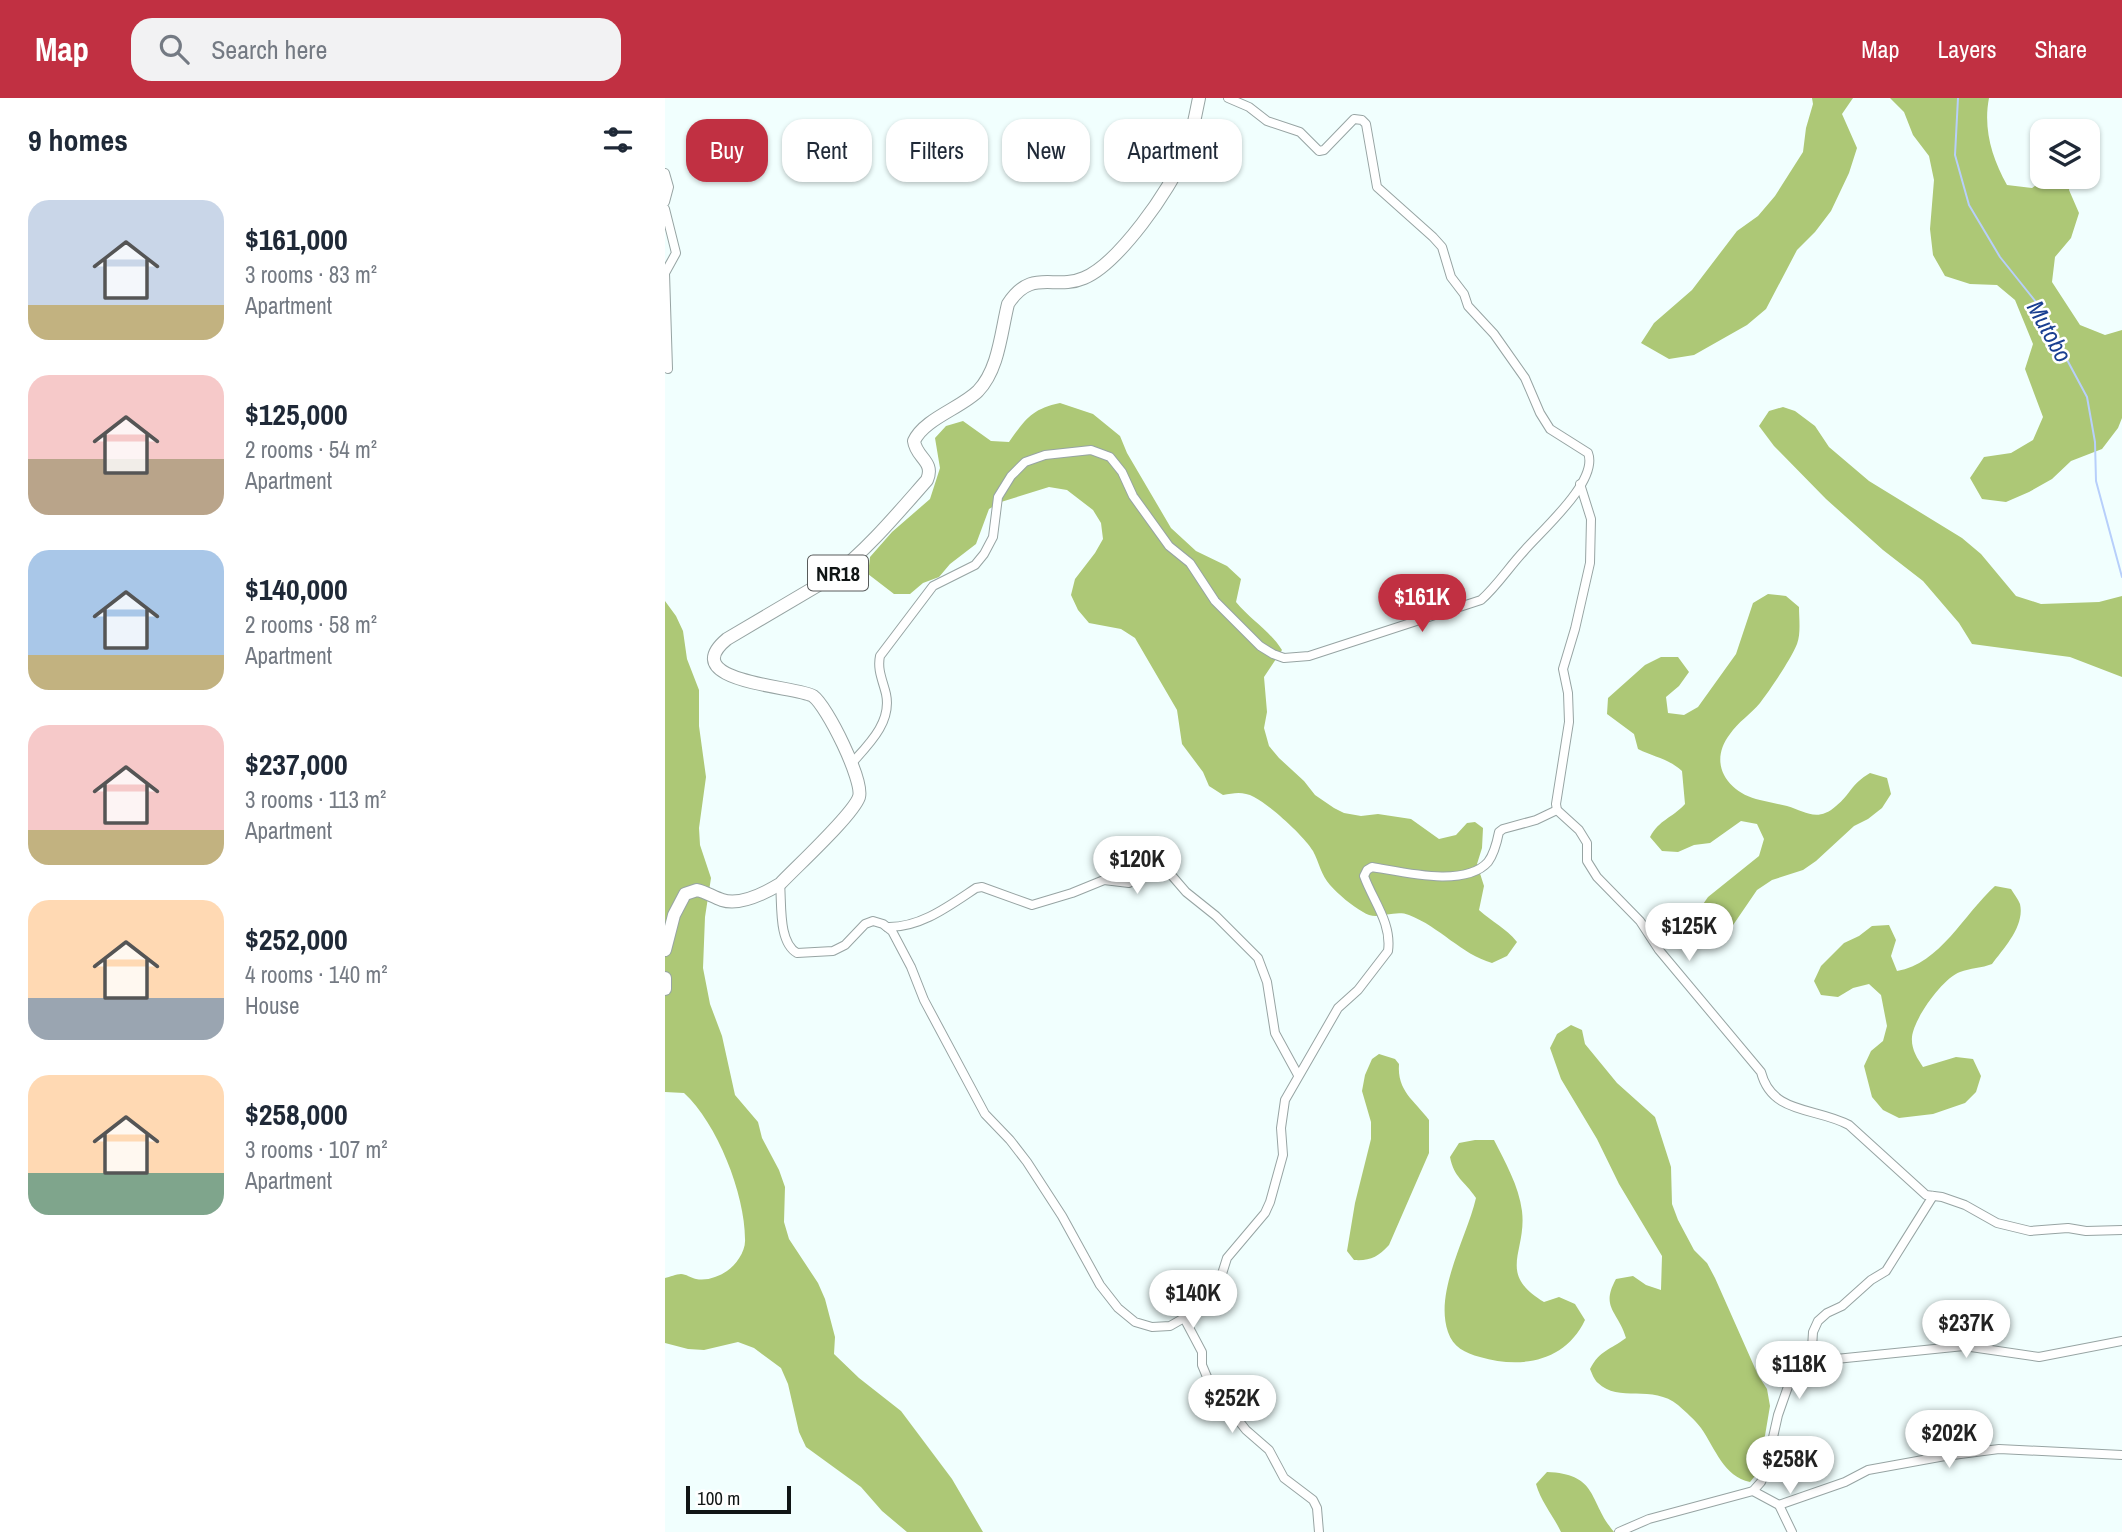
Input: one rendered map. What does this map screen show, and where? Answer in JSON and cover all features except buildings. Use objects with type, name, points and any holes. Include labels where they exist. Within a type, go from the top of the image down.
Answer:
[{"type":"main road","name":"NR18","points":[[665,950],[680,900],[689,891],[705,891],[731,902],[753,897],[780,884],[856,803],[861,786],[824,709],[814,697],[792,689],[734,678],[715,661],[717,649],[727,639],[848,565],[927,480],[929,464],[916,451],[913,441],[922,430],[974,395],[986,382],[1013,296],[1026,285],[1037,282],[1081,279],[1095,272],[1124,244],[1140,226],[1184,157],[1199,98]]},
{"type":"main road","points":[[665,978],[665,989]]},
{"type":"street","points":[[852,763],[874,738],[886,716],[887,698],[878,664],[880,656],[926,594],[946,579],[975,565],[984,554],[993,537],[998,497],[1025,462],[1035,458],[1091,450],[1109,457],[1122,472],[1148,519],[1169,546],[1190,563],[1215,601],[1260,646],[1284,658],[1309,656],[1481,600],[1559,514],[1588,470],[1588,453],[1550,429],[1525,378],[1494,334],[1468,306],[1464,294],[1451,278],[1442,247],[1377,187],[1366,124],[1362,120],[1354,119],[1324,150],[1319,151],[1300,132],[1267,121],[1249,107],[1229,98]]},
{"type":"street","points":[[665,173],[669,187],[665,202]]},
{"type":"street","points":[[665,209],[676,253],[666,273],[669,369]]},
{"type":"street","points":[[1557,810],[1569,722],[1568,693],[1563,670],[1590,563],[1591,519],[1580,484]]},
{"type":"street","points":[[780,884],[785,933],[788,945],[797,953],[833,951],[845,945],[865,924],[873,921],[892,931],[924,1000],[985,1114],[1027,1162],[1106,1293],[1118,1308],[1135,1322],[1152,1327],[1170,1326],[1184,1318],[1221,1277],[1227,1258],[1265,1213],[1283,1156],[1281,1128],[1285,1100],[1338,1007],[1359,990],[1388,951],[1385,920],[1364,876],[1367,870],[1372,867],[1420,875],[1463,876],[1478,871],[1489,861],[1499,832],[1503,829],[1536,820],[1557,810]]},
{"type":"street","points":[[1557,810],[1568,818],[1583,836],[1587,843],[1587,861],[1597,877],[1640,921],[1659,950],[1761,1072],[1768,1091],[1777,1100],[1835,1117],[1849,1125],[1926,1195],[1965,1205],[1997,1223],[2030,1231],[2068,1228],[2086,1231],[2122,1230]]},
{"type":"street","points":[[887,927],[902,928],[919,922],[982,887],[1033,905],[1104,880],[1129,883],[1160,868],[1167,870],[1258,958],[1267,982],[1275,1033],[1298,1075]]},
{"type":"street","points":[[1619,1532],[1649,1519],[1753,1491],[1765,1473],[1775,1424],[1791,1378],[1812,1348],[1813,1332],[1818,1321],[1842,1306],[1871,1280],[1886,1271],[1933,1196]]},
{"type":"street","points":[[1184,1318],[1202,1352],[1202,1364],[1210,1384],[1246,1430],[1269,1450],[1284,1478],[1316,1503],[1319,1532]]},
{"type":"street","points":[[1812,1348],[1836,1359],[1965,1346],[2039,1357],[2122,1341]]},
{"type":"street","points":[[1779,1505],[1845,1482],[1868,1469],[1945,1456],[1999,1449],[2122,1455]]},
{"type":"street","points":[[1753,1491],[1779,1505],[1792,1532]]},
{"type":"green space","points":[[1812,98],[1853,98],[1842,114],[1857,148],[1849,173],[1831,211],[1797,250],[1766,309],[1747,325],[1694,355],[1669,359],[1641,343],[1654,323],[1692,290],[1737,231],[1758,216],[1775,196],[1803,152]]},
{"type":"green space","points":[[1890,98],[1989,98],[1987,121],[1990,143],[2007,185],[2030,189],[2069,189],[2079,213],[2071,238],[2055,257],[2052,282],[2080,325],[2105,335],[2122,330],[2122,418],[2118,428],[2102,449],[2071,461],[2052,479],[2006,502],[1982,499],[1970,478],[1984,457],[2011,453],[2033,440],[2043,417],[2025,369],[2033,344],[2015,300],[1997,285],[1970,284],[1945,276],[1933,255],[1930,229],[1934,180],[1929,156],[1913,135],[1904,112]]},
{"type":"green space","points":[[1060,403],[1093,414],[1120,436],[1127,453],[1171,528],[1196,551],[1227,566],[1241,579],[1236,602],[1282,650],[1264,677],[1267,712],[1264,728],[1269,746],[1315,795],[1344,813],[1411,819],[1439,839],[1456,835],[1467,823],[1475,822],[1483,828],[1482,848],[1477,864],[1484,886],[1479,910],[1517,942],[1507,956],[1492,963],[1481,959],[1409,915],[1368,915],[1345,900],[1330,885],[1309,845],[1295,829],[1261,801],[1239,793],[1223,795],[1209,786],[1203,772],[1182,744],[1177,710],[1135,638],[1121,629],[1089,623],[1078,610],[1071,595],[1075,579],[1103,539],[1101,523],[1093,510],[1067,490],[1049,487],[1001,502],[989,509],[976,544],[950,564],[939,577],[923,583],[910,594],[894,594],[868,574],[870,557],[892,532],[930,499],[940,468],[935,438],[946,426],[963,421],[991,441],[1009,442],[1035,412]]},
{"type":"green space","points":[[1783,407],[1795,411],[1815,426],[1829,447],[1869,481],[1962,538],[1981,554],[2016,596],[2041,604],[2099,602],[2122,596],[2122,677],[2070,657],[1972,644],[1959,623],[1923,581],[1883,550],[1826,499],[1774,446],[1759,426],[1769,411]]},
{"type":"green space","points":[[1768,594],[1786,596],[1799,607],[1798,640],[1790,658],[1769,690],[1723,745],[1720,756],[1724,776],[1730,784],[1749,796],[1817,815],[1829,811],[1841,802],[1858,782],[1870,773],[1887,778],[1891,794],[1882,808],[1854,826],[1816,861],[1803,870],[1772,880],[1757,890],[1729,931],[1717,943],[1701,940],[1693,925],[1699,910],[1708,897],[1759,856],[1764,839],[1757,824],[1741,821],[1710,843],[1694,845],[1678,852],[1662,851],[1650,837],[1658,826],[1685,804],[1682,771],[1667,761],[1638,749],[1634,734],[1607,714],[1608,698],[1645,665],[1661,657],[1678,657],[1689,672],[1679,686],[1666,697],[1668,713],[1684,715],[1698,707],[1736,654],[1753,603]]},
{"type":"green space","points":[[665,601],[683,631],[687,659],[699,690],[699,726],[706,777],[699,828],[700,845],[711,878],[705,917],[703,968],[735,1095],[758,1122],[762,1138],[779,1170],[785,1187],[784,1222],[789,1239],[818,1283],[825,1299],[835,1337],[834,1354],[901,1411],[952,1479],[983,1532],[907,1532],[882,1511],[861,1487],[806,1447],[799,1432],[788,1384],[781,1368],[754,1348],[738,1342],[704,1350],[665,1343],[665,1278],[681,1274],[704,1279],[720,1275],[737,1261],[744,1248],[745,1239],[740,1201],[718,1141],[696,1106],[684,1093],[665,1092]]},
{"type":"green space","points":[[1995,886],[2011,889],[2020,904],[2017,928],[1992,964],[1960,972],[1938,990],[1918,1020],[1912,1037],[1913,1049],[1923,1067],[1956,1057],[1973,1059],[1981,1076],[1976,1092],[1965,1103],[1933,1114],[1899,1118],[1883,1110],[1872,1097],[1864,1066],[1871,1051],[1883,1041],[1887,1026],[1881,995],[1869,984],[1853,988],[1838,997],[1821,995],[1814,981],[1821,966],[1844,943],[1872,926],[1889,925],[1896,940],[1891,956],[1897,971],[1926,959],[1951,936]]},
{"type":"green space","points":[[1571,1025],[1582,1030],[1585,1044],[1617,1083],[1655,1117],[1671,1167],[1672,1204],[1678,1220],[1694,1250],[1707,1263],[1715,1278],[1758,1375],[1767,1389],[1770,1406],[1759,1471],[1750,1482],[1741,1479],[1727,1468],[1701,1428],[1678,1405],[1658,1396],[1606,1389],[1597,1382],[1590,1369],[1602,1354],[1626,1338],[1610,1303],[1616,1279],[1633,1276],[1646,1285],[1661,1290],[1662,1256],[1561,1079],[1550,1048],[1557,1034]]},
{"type":"green space","points":[[1379,1054],[1395,1059],[1399,1064],[1404,1088],[1429,1120],[1429,1153],[1389,1245],[1373,1257],[1354,1260],[1347,1251],[1355,1203],[1371,1139],[1371,1122],[1362,1091],[1372,1059]]},
{"type":"green space","points":[[1494,1140],[1518,1192],[1522,1226],[1517,1272],[1521,1281],[1544,1302],[1559,1297],[1575,1304],[1585,1320],[1566,1345],[1540,1359],[1526,1362],[1495,1361],[1469,1354],[1453,1342],[1448,1332],[1445,1300],[1448,1282],[1476,1198],[1457,1174],[1450,1157],[1459,1143]]},
{"type":"green space","points":[[1547,1472],[1564,1474],[1584,1484],[1614,1532],[1561,1532],[1536,1484]]},
{"type":"waterway","name":"Mutobo","points":[[1958,98],[1955,155],[1969,205],[2000,257],[2036,302],[2087,397],[2095,442],[2096,481],[2122,577]]}]
